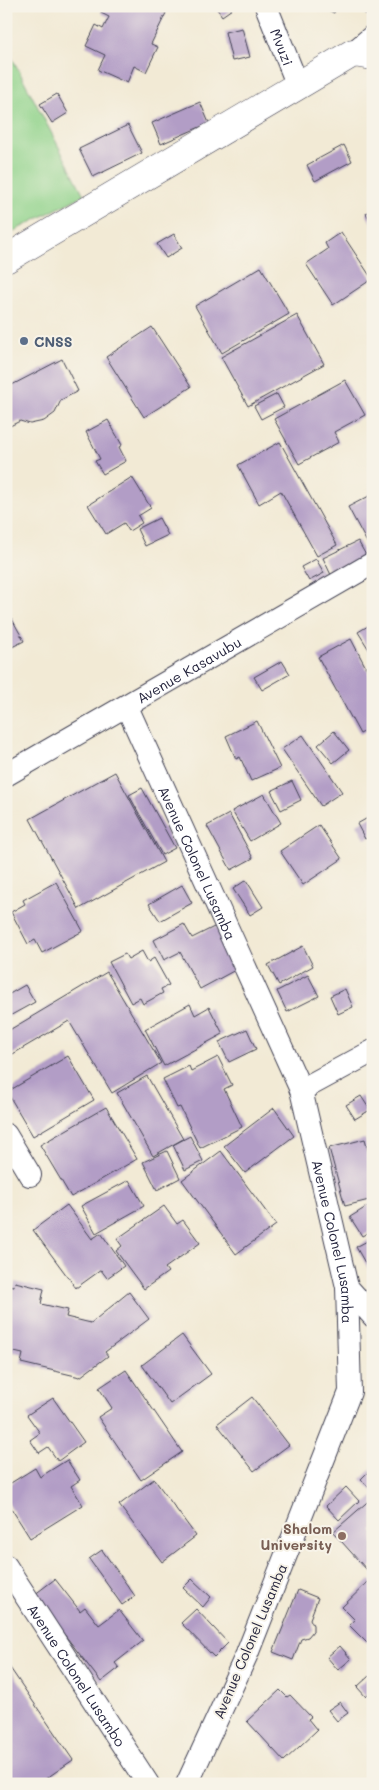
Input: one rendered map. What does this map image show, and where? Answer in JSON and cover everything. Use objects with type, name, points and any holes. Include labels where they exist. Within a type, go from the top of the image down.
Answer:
[{"type":"street","name":"Mvuzi","points":[[266,6],[298,86]]},
{"type":"street","points":[[6,259],[298,86],[366,49]]},
{"type":"street","name":"Avenue Kasavubu","points":[[6,775],[127,707],[373,563]]},
{"type":"street","name":"Avenue Colonel Lusamba","points":[[127,707],[301,1090],[347,1287],[350,1392],[248,1654],[187,1784]]},
{"type":"street","points":[[301,1090],[373,1051]]},
{"type":"street","points":[[6,1135],[30,1175]]},
{"type":"street","points":[[347,1287],[373,1316]]},
{"type":"street","name":"Avenue Colonel Lusambo","points":[[6,1566],[148,1784]]},
{"type":"green space","points":[[10,54],[84,195],[6,235],[6,55]]},
{"type":"building","points":[[104,6],[151,6],[166,13],[151,44],[158,47],[146,72],[134,66],[127,83],[98,70],[105,55],[86,46],[96,25],[103,29],[109,17],[101,13]]},
{"type":"building","points":[[215,6],[230,6],[232,9],[222,16]]},
{"type":"building","points":[[320,6],[337,6],[334,13]]},
{"type":"building","points":[[357,6],[373,6],[373,15],[370,18]]},
{"type":"building","points":[[242,28],[250,57],[232,61],[225,32]]},
{"type":"building","points":[[57,94],[68,113],[52,123],[40,104]]},
{"type":"building","points":[[200,102],[209,123],[161,144],[152,123]]},
{"type":"building","points":[[128,125],[142,153],[93,177],[79,149]]},
{"type":"building","points":[[344,145],[352,161],[315,181],[307,165]]},
{"type":"building","points":[[373,210],[373,226],[366,213]]},
{"type":"building","points":[[341,232],[372,279],[333,305],[306,264],[328,249],[325,243]]},
{"type":"building","points":[[174,234],[182,248],[166,258],[157,244]]},
{"type":"building","points":[[261,267],[289,314],[222,353],[195,306]]},
{"type":"building","points":[[297,315],[324,364],[248,406],[221,357]]},
{"type":"building","points":[[152,327],[191,387],[144,417],[106,357]]},
{"type":"building","points":[[62,359],[78,391],[61,400],[55,413],[44,421],[30,424],[20,421],[6,428],[6,388]]},
{"type":"building","points":[[345,380],[365,415],[334,432],[339,442],[299,464],[274,419]]},
{"type":"building","points":[[277,394],[284,407],[261,419],[254,406]]},
{"type":"building","points":[[108,420],[122,445],[119,447],[126,461],[103,474],[95,461],[100,459],[86,432]]},
{"type":"building","points":[[280,442],[337,545],[317,556],[281,491],[259,504],[238,465]]},
{"type":"building","points":[[132,477],[151,508],[138,516],[142,523],[129,531],[124,523],[106,534],[88,505]]},
{"type":"building","points":[[373,494],[373,549],[371,550],[348,507]]},
{"type":"building","points":[[159,518],[168,535],[145,546],[137,529]]},
{"type":"building","points":[[358,541],[367,557],[331,575],[323,558]]},
{"type":"building","points":[[316,559],[324,573],[309,581],[301,567]]},
{"type":"building","points":[[6,608],[24,641],[6,650]]},
{"type":"building","points":[[373,623],[373,656],[358,632]]},
{"type":"building","points":[[351,639],[373,681],[373,727],[360,734],[318,657]]},
{"type":"building","points":[[282,661],[290,674],[262,690],[254,677]]},
{"type":"building","points":[[257,721],[280,768],[251,781],[240,757],[236,759],[226,736]]},
{"type":"building","points":[[334,731],[349,750],[333,763],[318,745]]},
{"type":"building","points":[[303,735],[342,792],[321,806],[282,749]]},
{"type":"building","points":[[115,772],[164,862],[79,909],[30,819]]},
{"type":"building","points":[[292,781],[301,800],[281,810],[271,791]]},
{"type":"building","points":[[142,788],[175,848],[162,855],[129,795]]},
{"type":"building","points":[[264,794],[281,823],[250,841],[232,811]]},
{"type":"building","points":[[229,814],[253,858],[231,870],[207,826]]},
{"type":"building","points":[[373,815],[373,835],[365,839],[357,824]]},
{"type":"building","points":[[319,825],[342,859],[303,885],[280,851]]},
{"type":"building","points":[[246,880],[263,907],[250,915],[233,889]]},
{"type":"building","points":[[56,882],[83,931],[42,953],[35,940],[28,944],[11,912],[25,904],[23,900]]},
{"type":"building","points":[[182,885],[192,903],[160,921],[149,904]]},
{"type":"building","points":[[184,924],[192,938],[216,926],[239,968],[200,989],[180,952],[164,960],[154,940]]},
{"type":"building","points":[[303,946],[313,966],[279,985],[268,965]]},
{"type":"building","points":[[142,951],[148,962],[154,958],[169,985],[161,989],[163,993],[143,1004],[140,998],[131,1003],[109,962],[125,954],[128,959]]},
{"type":"building","points":[[107,972],[161,1063],[112,1093],[69,1021],[6,1058],[6,1032]]},
{"type":"building","points":[[308,975],[319,996],[287,1012],[277,991]]},
{"type":"building","points":[[25,985],[35,1002],[6,1018],[6,996]]},
{"type":"building","points":[[345,989],[353,1007],[338,1014],[330,996]]},
{"type":"building","points":[[190,1004],[195,1015],[209,1007],[223,1034],[164,1066],[145,1029]]},
{"type":"building","points":[[247,1029],[256,1049],[229,1062],[219,1042]]},
{"type":"building","points":[[68,1056],[94,1100],[33,1136],[7,1092]]},
{"type":"building","points":[[218,1057],[232,1085],[224,1089],[242,1127],[200,1148],[180,1107],[177,1108],[163,1079],[189,1066],[191,1071]]},
{"type":"building","points":[[147,1076],[183,1139],[153,1156],[117,1093]]},
{"type":"building","points":[[361,1096],[370,1110],[355,1119],[346,1105]]},
{"type":"building","points":[[106,1107],[137,1159],[71,1197],[40,1145]]},
{"type":"building","points":[[274,1108],[294,1136],[245,1173],[224,1146]]},
{"type":"building","points":[[190,1136],[203,1161],[185,1170],[173,1145]]},
{"type":"building","points":[[365,1139],[373,1168],[373,1199],[345,1206],[329,1148]]},
{"type":"building","points":[[167,1151],[180,1178],[157,1190],[143,1162]]},
{"type":"building","points":[[221,1151],[276,1225],[236,1254],[182,1180]]},
{"type":"building","points":[[129,1180],[144,1206],[96,1233],[81,1206]]},
{"type":"building","points":[[373,1203],[373,1230],[362,1236],[350,1217]]},
{"type":"building","points":[[67,1205],[92,1239],[101,1233],[124,1266],[107,1278],[101,1270],[76,1288],[33,1230]]},
{"type":"building","points":[[164,1206],[177,1224],[183,1220],[200,1243],[165,1268],[168,1272],[144,1289],[116,1251],[122,1246],[117,1239]]},
{"type":"building","points":[[373,1238],[373,1277],[356,1247]]},
{"type":"building","points":[[15,1282],[44,1289],[41,1304],[68,1310],[66,1317],[91,1323],[129,1292],[149,1319],[105,1352],[108,1356],[80,1377],[21,1363],[23,1354],[14,1352],[6,1356],[6,1285],[14,1286]]},
{"type":"building","points":[[182,1335],[211,1374],[170,1404],[142,1365]]},
{"type":"building","points":[[126,1370],[182,1452],[141,1480],[98,1417],[112,1408],[99,1388]]},
{"type":"building","points":[[252,1397],[289,1445],[254,1471],[217,1424]]},
{"type":"building","points":[[53,1398],[84,1442],[58,1461],[48,1447],[39,1453],[30,1440],[40,1433],[27,1415]]},
{"type":"building","points":[[67,1460],[80,1480],[71,1486],[83,1505],[30,1538],[6,1500],[6,1486],[35,1468],[40,1477]]},
{"type":"building","points":[[373,1467],[373,1492],[361,1479]]},
{"type":"building","points":[[154,1479],[196,1536],[162,1562],[119,1505]]},
{"type":"building","points":[[346,1487],[359,1501],[339,1520],[326,1506]]},
{"type":"building","points":[[373,1497],[373,1565],[367,1570],[333,1532]]},
{"type":"building","points":[[102,1550],[135,1596],[122,1605],[89,1559]]},
{"type":"building","points":[[55,1579],[80,1611],[85,1607],[99,1625],[119,1610],[143,1641],[115,1663],[119,1668],[101,1682],[34,1595]]},
{"type":"building","points":[[192,1579],[211,1597],[203,1607],[183,1588]]},
{"type":"building","points":[[370,1580],[373,1583],[373,1638],[367,1643],[349,1625],[355,1620],[342,1607]]},
{"type":"building","points":[[298,1590],[318,1598],[310,1619],[313,1631],[308,1637],[301,1639],[293,1660],[273,1652]]},
{"type":"building","points":[[196,1609],[228,1643],[214,1657],[181,1623]]},
{"type":"building","points":[[340,1646],[351,1659],[338,1670],[327,1657]]},
{"type":"building","points":[[6,1662],[73,1760],[38,1784],[6,1784]]},
{"type":"building","points":[[369,1676],[373,1680],[373,1690],[366,1697],[357,1687]]},
{"type":"building","points":[[280,1690],[287,1697],[290,1695],[311,1717],[308,1719],[317,1730],[284,1761],[247,1721]]},
{"type":"building","points":[[340,1702],[348,1713],[337,1721],[328,1710]]},
{"type":"place","name":"CNSS","points":[[24,341]]},
{"type":"place","name":"Shalom University","points":[[342,1536]]}]
